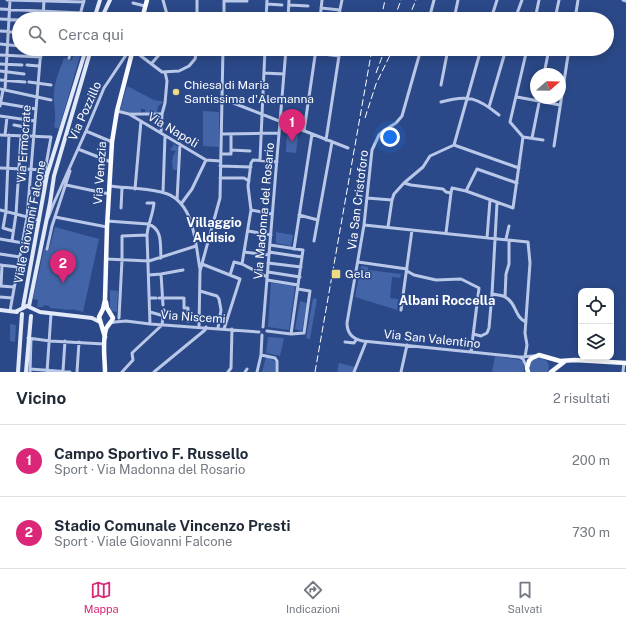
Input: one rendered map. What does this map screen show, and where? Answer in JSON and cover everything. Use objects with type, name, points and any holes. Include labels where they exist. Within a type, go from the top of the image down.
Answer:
[{"type":"main road","points":[[144,12],[147,0]]},
{"type":"main road","name":"Via Venezia","points":[[105,300],[106,227],[112,142],[117,111],[130,56]]},
{"type":"main road","points":[[105,300],[99,317],[105,337],[105,372]]},
{"type":"main road","points":[[105,300],[107,308],[111,313],[112,320],[109,324],[105,337]]},
{"type":"main road","points":[[101,313],[105,311],[111,313]]},
{"type":"main road","points":[[101,322],[105,325],[109,324]]},
{"type":"main road","points":[[528,370],[529,361],[535,356],[542,356],[566,362]]},
{"type":"main road","points":[[546,357],[551,364],[551,372]]},
{"type":"main road","points":[[551,372],[560,364],[575,360],[625,363]]},
{"type":"street","points":[[36,109],[0,104],[6,72],[10,9],[9,0],[84,1],[81,12]]},
{"type":"street","points":[[0,9],[43,12],[44,0]]},
{"type":"street","points":[[96,12],[100,0]]},
{"type":"street","points":[[104,12],[110,0]]},
{"type":"street","points":[[163,0],[166,12]]},
{"type":"street","points":[[197,0],[197,12]]},
{"type":"street","points":[[266,12],[267,0]]},
{"type":"street","points":[[288,12],[289,0]]},
{"type":"street","points":[[321,12],[322,0]]},
{"type":"street","points":[[321,8],[340,10],[342,0]]},
{"type":"street","points":[[431,12],[434,0]]},
{"type":"street","points":[[455,12],[458,0]]},
{"type":"street","points":[[493,12],[497,0]]},
{"type":"street","points":[[518,12],[522,0]]},
{"type":"street","points":[[536,12],[539,0]]},
{"type":"street","points":[[556,12],[559,0]]},
{"type":"street","points":[[576,12],[578,0]]},
{"type":"street","points":[[224,12],[224,1],[248,1]]},
{"type":"street","points":[[133,3],[145,6]]},
{"type":"street","points":[[267,4],[282,5]]},
{"type":"street","points":[[289,5],[308,6]]},
{"type":"street","points":[[0,20],[9,20]]},
{"type":"street","points":[[0,31],[12,32]]},
{"type":"street","points":[[0,44],[12,45]]},
{"type":"street","points":[[0,55],[12,55]]},
{"type":"street","points":[[24,56],[41,57]]},
{"type":"street","name":"Viale Giovanni Falcone","points":[[18,372],[21,311],[47,175],[84,56]]},
{"type":"street","name":"Viale Giovanni Falcone","points":[[31,316],[30,308],[54,176],[89,56]]},
{"type":"street","name":"Via Pozzillo","points":[[48,249],[55,217],[78,149],[104,88],[127,56]]},
{"type":"street","points":[[142,56],[162,72],[179,71],[188,66],[195,59],[196,56]]},
{"type":"street","points":[[152,63],[158,56]]},
{"type":"street","points":[[200,271],[220,198],[223,56]]},
{"type":"street","points":[[260,160],[265,56]]},
{"type":"street","name":"Via Madonna del Rosario","points":[[263,327],[285,56]]},
{"type":"street","points":[[304,131],[315,56]]},
{"type":"street","points":[[326,140],[340,56]]},
{"type":"street","name":"Via San Cristoforo","points":[[356,340],[349,333],[347,325],[364,225],[374,146],[381,133],[396,123],[402,116],[419,56]]},
{"type":"street","points":[[441,85],[447,56]]},
{"type":"street","points":[[454,145],[479,56]]},
{"type":"street","points":[[489,107],[504,56]]},
{"type":"street","points":[[525,56],[510,122],[523,137],[543,140]]},
{"type":"street","points":[[545,68],[548,56]]},
{"type":"street","points":[[554,146],[568,56]]},
{"type":"street","name":"Via Ermocrate","points":[[10,311],[27,217],[39,66],[41,57]]},
{"type":"street","points":[[0,64],[22,65]]},
{"type":"street","points":[[27,65],[39,66]]},
{"type":"street","points":[[0,71],[24,74]]},
{"type":"street","points":[[161,133],[167,81],[165,72]]},
{"type":"street","points":[[264,73],[284,74]]},
{"type":"street","points":[[0,80],[25,82]]},
{"type":"street","points":[[29,82],[51,85]]},
{"type":"street","points":[[3,90],[51,100]]},
{"type":"street","points":[[516,97],[530,99]]},
{"type":"street","points":[[223,98],[348,148]]},
{"type":"street","points":[[441,102],[455,98],[477,100],[499,115]]},
{"type":"street","points":[[532,138],[538,104]]},
{"type":"street","points":[[556,104],[560,105]]},
{"type":"street","name":"Via Napoli","points":[[117,111],[130,114],[206,160],[220,161]]},
{"type":"street","points":[[130,114],[162,114]]},
{"type":"street","points":[[0,116],[35,121]]},
{"type":"street","points":[[7,117],[8,168],[6,211],[3,228],[13,230]]},
{"type":"street","points":[[136,189],[141,121]]},
{"type":"street","points":[[14,125],[25,127]]},
{"type":"street","points":[[12,241],[16,214],[19,168],[18,126]]},
{"type":"street","points":[[86,131],[112,142]]},
{"type":"street","points":[[222,134],[279,133]]},
{"type":"street","points":[[221,154],[231,154],[231,134]]},
{"type":"street","points":[[294,249],[312,134]]},
{"type":"street","points":[[0,135],[51,138],[43,182],[44,191]]},
{"type":"street","points":[[163,192],[165,136]]},
{"type":"street","points":[[446,233],[452,188],[466,191],[513,208],[523,137]]},
{"type":"street","points":[[314,241],[332,142]]},
{"type":"street","points":[[177,200],[180,144]]},
{"type":"street","points":[[388,227],[394,194],[416,172],[424,167],[430,156],[454,145],[519,168]]},
{"type":"street","points":[[78,149],[111,162]]},
{"type":"street","points":[[231,150],[250,151]]},
{"type":"street","points":[[181,204],[192,189],[206,160]]},
{"type":"street","points":[[242,264],[251,210],[248,186],[251,163],[253,160],[277,162]]},
{"type":"street","name":"Via Pozzillo","points":[[46,225],[52,205],[73,162]]},
{"type":"street","points":[[220,166],[251,167]]},
{"type":"street","points":[[0,168],[46,170]]},
{"type":"street","points":[[466,191],[477,169],[517,183]]},
{"type":"street","points":[[220,178],[244,178],[249,181]]},
{"type":"street","points":[[404,183],[443,189],[446,192],[451,193]]},
{"type":"street","points":[[66,185],[109,194]]},
{"type":"street","points":[[109,186],[163,192],[177,200],[186,210],[191,221],[200,271],[199,327]]},
{"type":"street","points":[[121,208],[122,188]]},
{"type":"street","points":[[367,198],[392,200]]},
{"type":"street","points":[[487,238],[490,200]]},
{"type":"street","points":[[147,203],[154,203],[154,214],[148,224],[147,235],[150,324]]},
{"type":"street","points":[[473,334],[481,336],[487,333],[489,328],[497,203]]},
{"type":"street","points":[[0,210],[39,220]]},
{"type":"street","points":[[251,210],[272,214]]},
{"type":"street","points":[[299,216],[318,220]]},
{"type":"street","points":[[55,217],[106,227]]},
{"type":"street","points":[[107,221],[148,224],[154,226],[160,237],[161,258]]},
{"type":"street","points":[[364,225],[528,242],[530,263],[525,333],[527,345],[525,357]]},
{"type":"street","points":[[505,297],[506,274],[509,264],[508,226]]},
{"type":"street","points":[[401,310],[412,230]]},
{"type":"street","points":[[248,231],[270,235]]},
{"type":"street","points":[[118,318],[122,236],[147,235]]},
{"type":"street","points":[[0,239],[22,243]]},
{"type":"street","points":[[270,244],[303,250],[291,334]]},
{"type":"street","points":[[106,259],[149,261],[196,246]]},
{"type":"street","points":[[244,252],[302,257]]},
{"type":"street","points":[[0,254],[20,257]]},
{"type":"street","points":[[230,275],[234,262],[242,264],[267,279],[298,285]]},
{"type":"street","points":[[358,262],[407,270],[414,275],[436,280],[460,279],[479,288],[471,352]]},
{"type":"street","points":[[268,263],[301,267]]},
{"type":"street","points":[[202,264],[240,279],[224,328]]},
{"type":"street","points":[[14,287],[0,286],[1,265],[18,267]]},
{"type":"street","points":[[149,275],[183,270]]},
{"type":"street","points":[[268,272],[300,277]]},
{"type":"street","points":[[161,274],[159,298],[163,305]]},
{"type":"street","points":[[257,372],[261,355],[262,335],[259,332],[260,329],[263,327],[266,328],[267,331],[291,334],[304,333],[310,291],[298,289]]},
{"type":"street","points":[[200,291],[217,296],[219,299],[221,310],[218,328]]},
{"type":"street","points":[[492,294],[505,297],[515,307],[521,320],[526,322]]},
{"type":"street","points":[[0,297],[12,298]]},
{"type":"street","points":[[150,298],[184,298],[184,308],[188,308],[188,321]]},
{"type":"street","points":[[0,310],[21,311],[30,308],[51,314],[92,318],[101,322]]},
{"type":"street","points":[[122,372],[133,360],[132,353],[162,325],[164,310]]},
{"type":"street","points":[[21,311],[26,317],[40,312]]},
{"type":"street","points":[[150,312],[164,316]]},
{"type":"street","points":[[92,318],[101,313]]},
{"type":"street","points":[[111,313],[126,321]]},
{"type":"street","points":[[47,371],[51,314]]},
{"type":"street","points":[[31,316],[30,371],[70,372]]},
{"type":"street","points":[[109,324],[126,321]]},
{"type":"street","name":"Via Niscemi","points":[[126,321],[259,332]]},
{"type":"street","points":[[154,372],[205,330],[206,327]]},
{"type":"street","points":[[228,372],[231,368],[232,329]]},
{"type":"street","points":[[262,335],[267,331]]},
{"type":"street","points":[[30,338],[50,341],[105,344]]},
{"type":"street","points":[[26,372],[30,338]]},
{"type":"street","name":"Via San Valentino","points":[[345,342],[354,343],[356,340],[519,357],[535,356]]},
{"type":"street","points":[[63,371],[65,341]]},
{"type":"street","points":[[77,372],[79,342]]},
{"type":"street","points":[[354,372],[366,342]]},
{"type":"street","points":[[401,372],[407,345]]},
{"type":"street","points":[[261,355],[275,358],[277,362],[277,372]]},
{"type":"street","points":[[519,357],[523,359],[528,370]]},
{"type":"street","points":[[623,372],[625,363]]},
{"type":"shaded area","points":[[73,56],[80,56],[59,129],[54,127],[55,83],[64,58],[72,60]]},
{"type":"shaded area","points":[[127,86],[154,100],[164,102],[158,106],[157,112],[145,113],[145,109],[141,109],[141,112],[128,112],[120,110]]},
{"type":"shaded area","points":[[203,111],[219,112],[219,147],[203,146]]},
{"type":"shaded area","points":[[287,132],[298,133],[296,153],[286,152]]},
{"type":"shaded area","points":[[174,144],[178,147],[177,170],[173,170],[172,160],[176,151],[170,150]]},
{"type":"shaded area","points":[[55,227],[99,239],[83,312],[72,309],[50,308],[49,306],[44,305],[43,307],[37,307],[38,300],[33,299],[44,249],[49,250]]},
{"type":"shaded area","points":[[276,232],[293,235],[291,246],[276,243]]},
{"type":"shaded area","points":[[361,266],[368,267],[368,270],[401,274],[400,278],[392,277],[390,298],[398,299],[397,310],[355,297]]},
{"type":"shaded area","points":[[271,283],[295,286],[289,330],[268,327]]},
{"type":"shaded area","points":[[110,290],[118,291],[117,312],[110,311]]},
{"type":"shaded area","points":[[313,298],[317,299],[310,339],[306,338]]},
{"type":"shaded area","points":[[300,301],[307,303],[302,331],[295,329]]},
{"type":"shaded area","points":[[10,324],[16,325],[15,342],[10,341]]},
{"type":"shaded area","points":[[268,337],[284,338],[280,356],[266,353]]},
{"type":"shaded area","points":[[495,356],[520,360],[523,362],[524,372],[492,372]]},
{"type":"shaded area","points":[[266,357],[275,362],[275,372],[262,372]]},
{"type":"shaded area","points":[[539,357],[547,361],[549,366],[548,372],[530,372],[529,365],[533,359]]},
{"type":"shaded area","points":[[339,363],[355,367],[353,372],[337,372]]},
{"type":"railway","points":[[382,12],[385,0]]},
{"type":"railway","points":[[397,12],[401,0]]},
{"type":"railway","points":[[411,12],[416,0]]},
{"type":"railway","points":[[315,372],[371,56]]},
{"type":"railway","points":[[376,73],[382,56]]},
{"type":"railway","points":[[365,118],[376,84],[390,56]]},
{"type":"place","name":"Chiesa di Maria Santissima d'Alemanna","points":[[176,92]]},
{"type":"place","name":"Campo Sportivo F. Russello","points":[[292,142]]},
{"type":"place","name":"Gela","points":[[336,274]]},
{"type":"place","name":"Stadio Comunale Vincenzo Presti","points":[[63,283]]},
{"type":"district","name":"Villaggio Aldisio","points":[[214,230]]},
{"type":"district","name":"Albani Roccella","points":[[447,300]]}]
